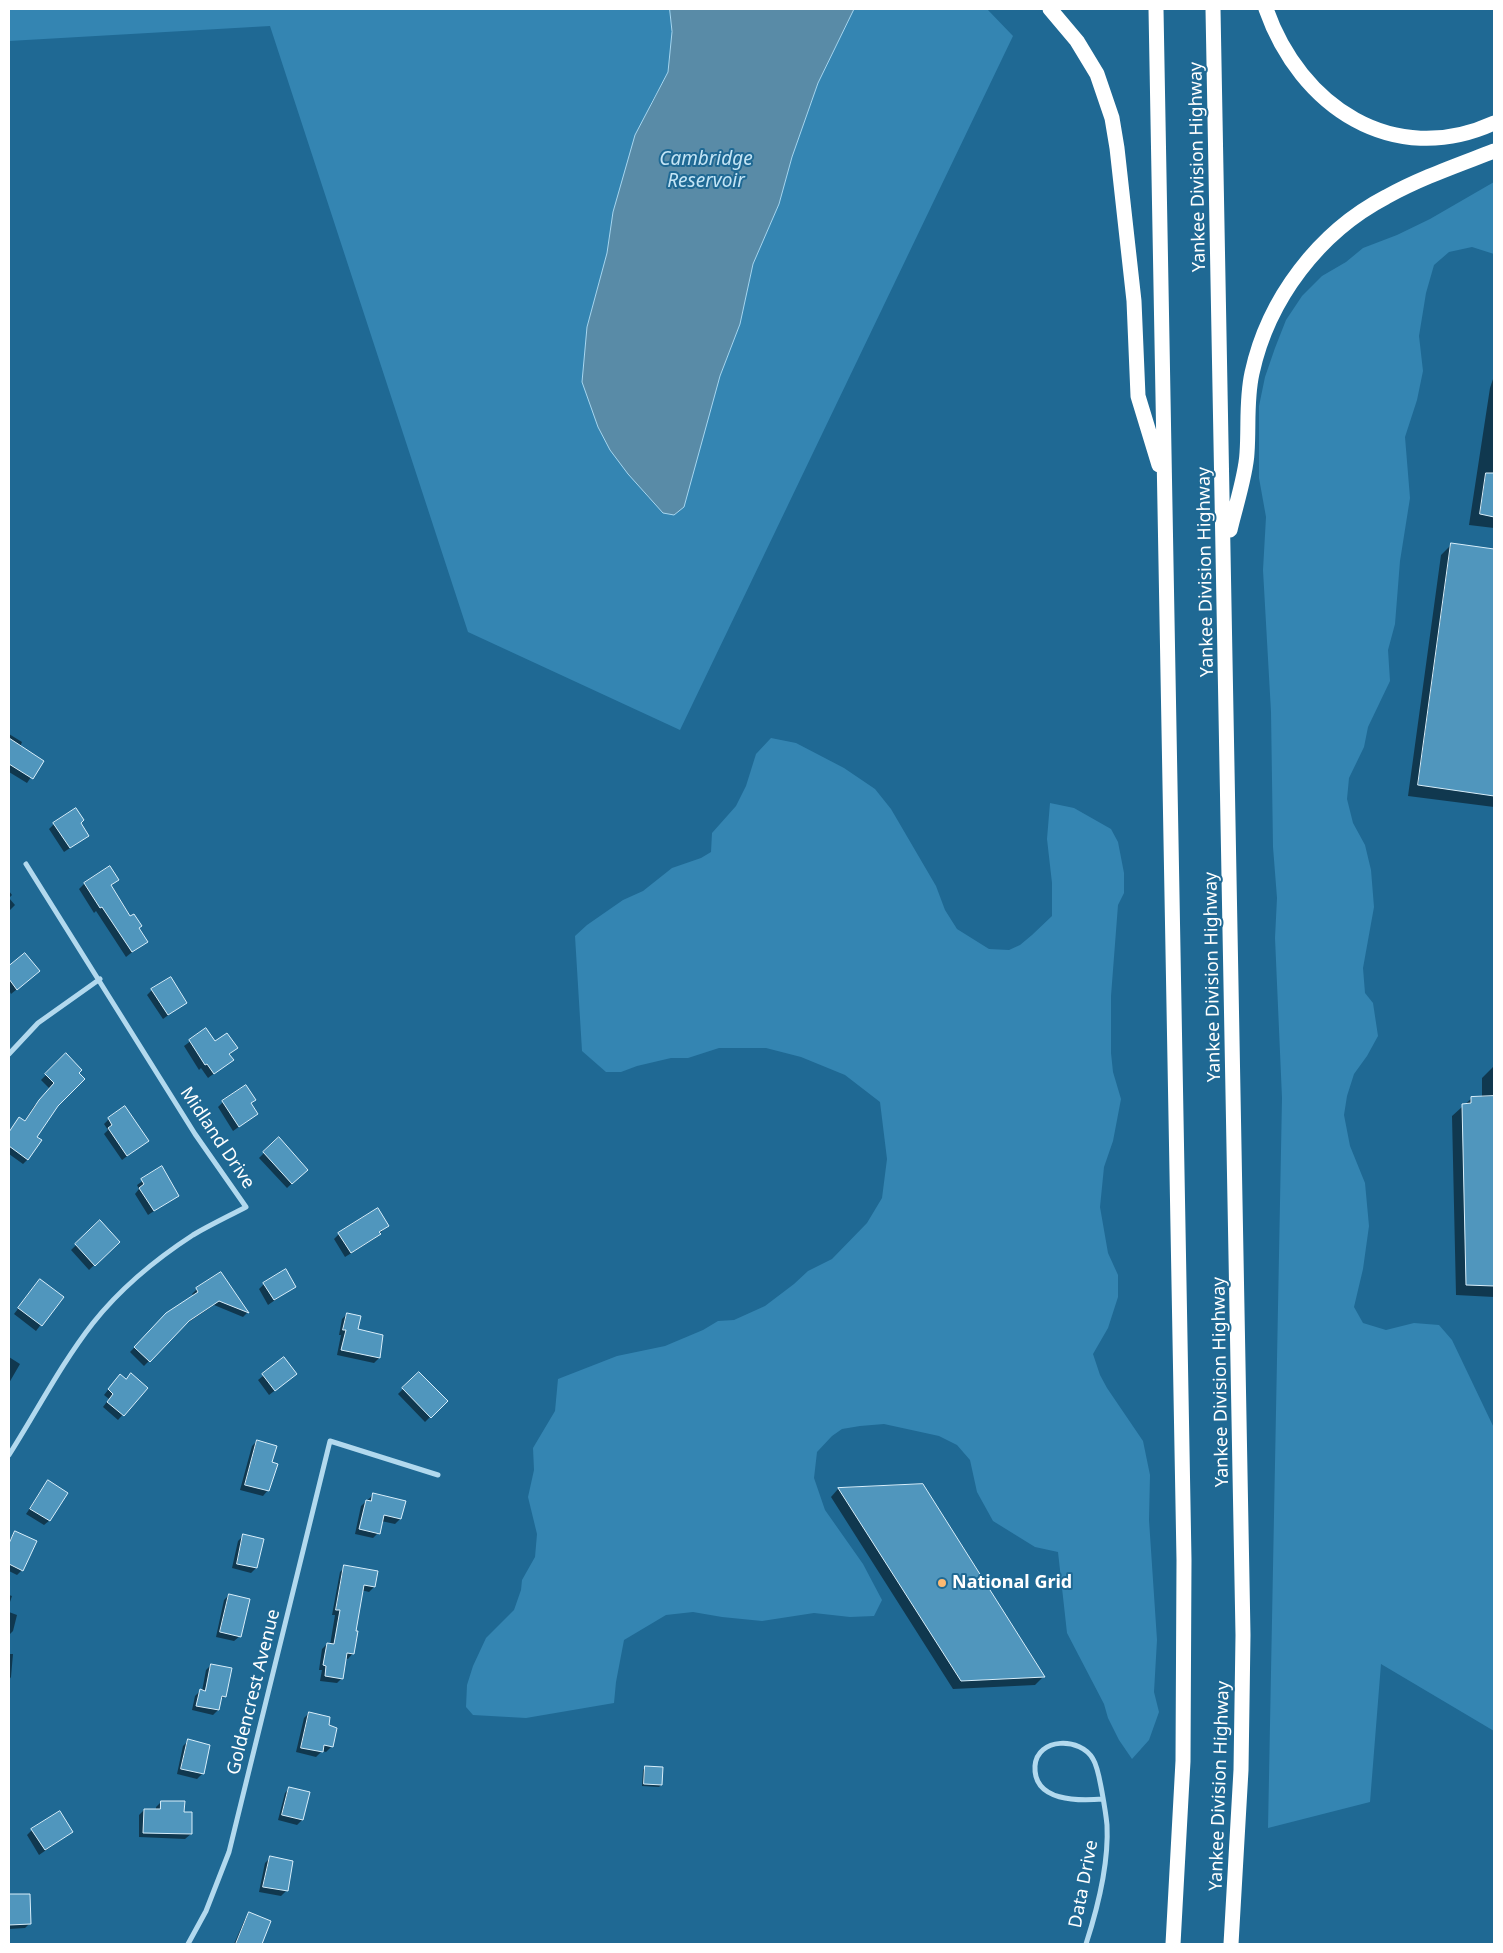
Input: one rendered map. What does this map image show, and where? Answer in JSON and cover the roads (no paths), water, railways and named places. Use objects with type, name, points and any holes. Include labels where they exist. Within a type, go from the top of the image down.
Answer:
[{"type":"highway","points":[[1050,9],[1077,41],[1097,74],[1112,118],[1134,301],[1138,396],[1164,484]]},
{"type":"highway","points":[[1156,9],[1184,1579],[1183,1762],[1173,1944]]},
{"type":"highway","name":"Yankee Division Highway","points":[[1213,9],[1243,1635],[1240,1780],[1231,1944]]},
{"type":"highway","points":[[1266,9],[1289,58],[1303,77],[1329,104],[1359,122],[1395,134],[1432,138],[1457,135],[1494,123]]},
{"type":"highway","points":[[1224,554],[1247,454],[1248,404],[1254,366],[1273,314],[1294,278],[1324,243],[1372,204],[1405,188],[1494,151]]},
{"type":"street","name":"Midland Drive","points":[[9,1455],[70,1355],[93,1323],[115,1299],[141,1274],[193,1235],[246,1206],[195,1134],[26,864]]},
{"type":"street","points":[[9,1054],[38,1024],[70,999],[100,980]]},
{"type":"street","name":"Goldencrest Avenue","points":[[188,1944],[206,1911],[229,1852],[330,1441],[438,1475]]},
{"type":"street","name":"Data Drive","points":[[1086,1944],[1099,1897],[1106,1856],[1107,1827],[1103,1799],[1094,1759],[1085,1749],[1074,1744],[1060,1743],[1047,1746],[1038,1755],[1035,1767],[1038,1779],[1045,1790],[1057,1797],[1068,1800],[1103,1799]]},
{"type":"water","name":"Cambridge Reservoir","points":[[670,9],[854,9],[818,83],[792,157],[779,204],[753,264],[740,324],[720,376],[684,507],[674,515],[663,513],[628,474],[610,450],[598,427],[582,382],[587,327],[607,253],[613,212],[635,135],[668,72],[672,32]]},
{"type":"place","name":"National Grid","points":[[942,1583]]}]
